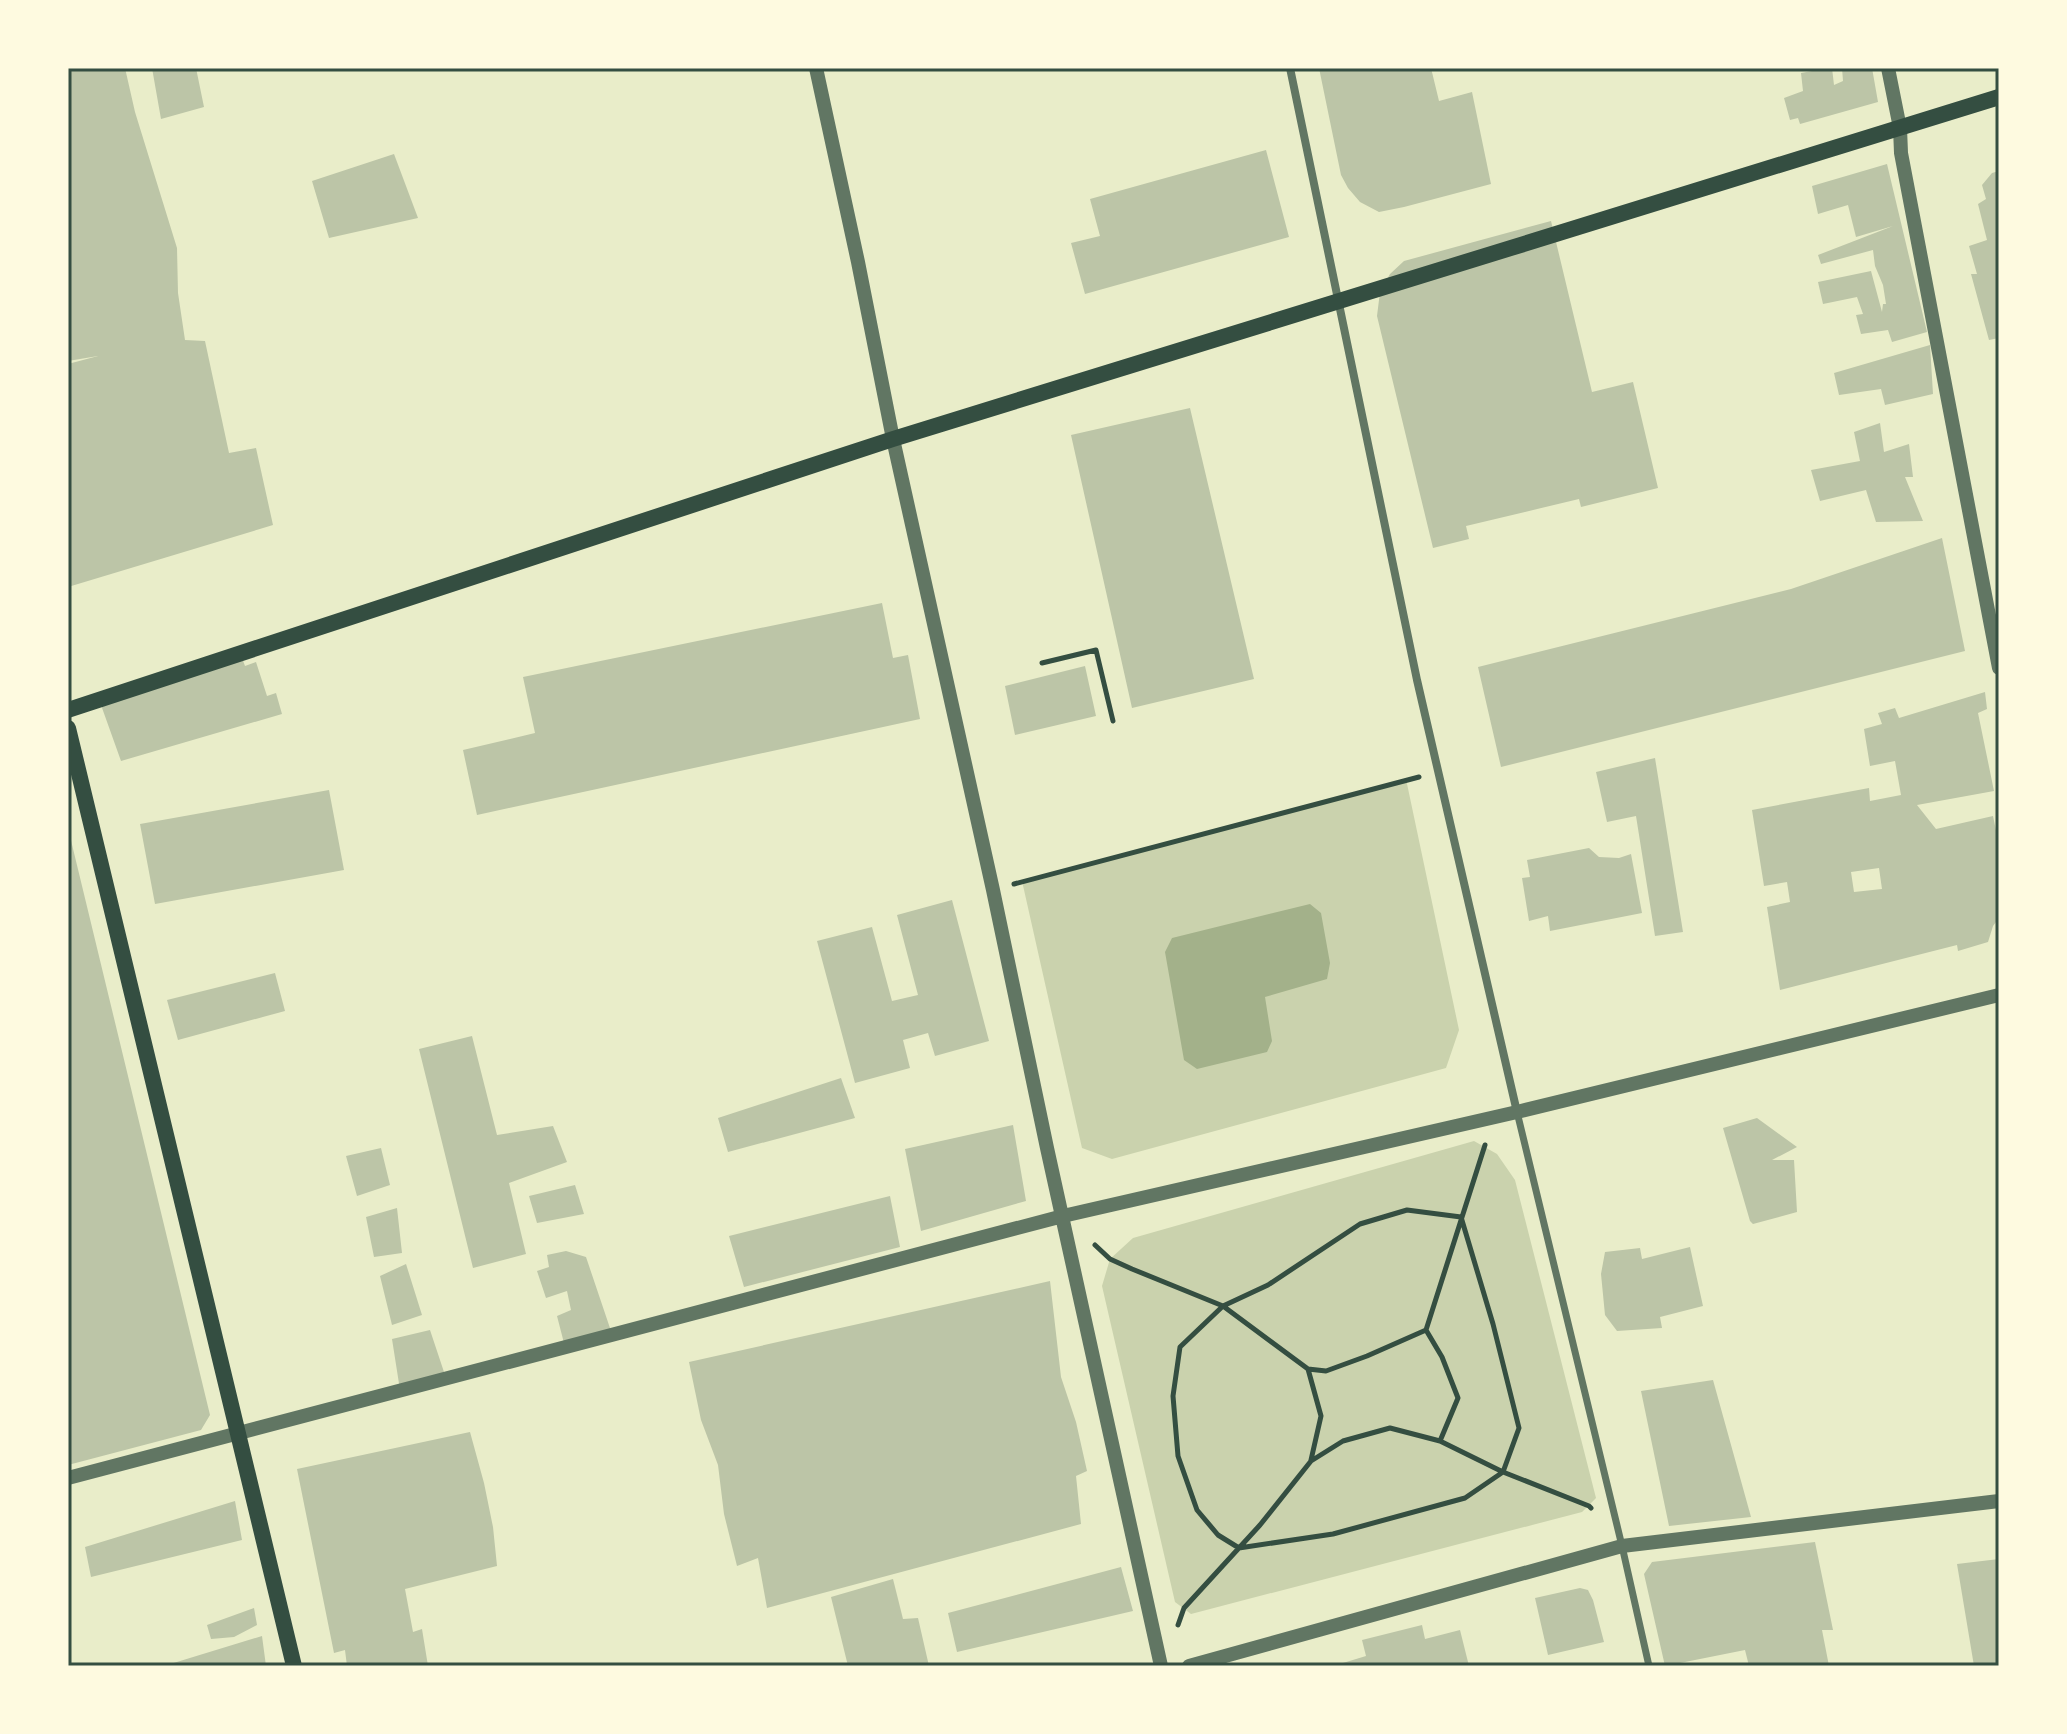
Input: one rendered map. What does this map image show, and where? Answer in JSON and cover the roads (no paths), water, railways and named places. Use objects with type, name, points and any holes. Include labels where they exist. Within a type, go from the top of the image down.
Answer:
[{"type":"main road","points":[[68,710],[893,439],[1999,97]]},
{"type":"main road","points":[[68,728],[294,1666]]},
{"type":"street","points":[[816,68],[893,439],[1161,1666]]},
{"type":"street","points":[[1290,68],[1417,680],[1649,1666]]},
{"type":"street","points":[[1888,68],[1900,128],[1901,153],[1999,668]]},
{"type":"street","points":[[68,1478],[1063,1216],[1517,1112],[1999,995]]},
{"type":"street","points":[[1189,1666],[1622,1546],[1999,1501]]}]
